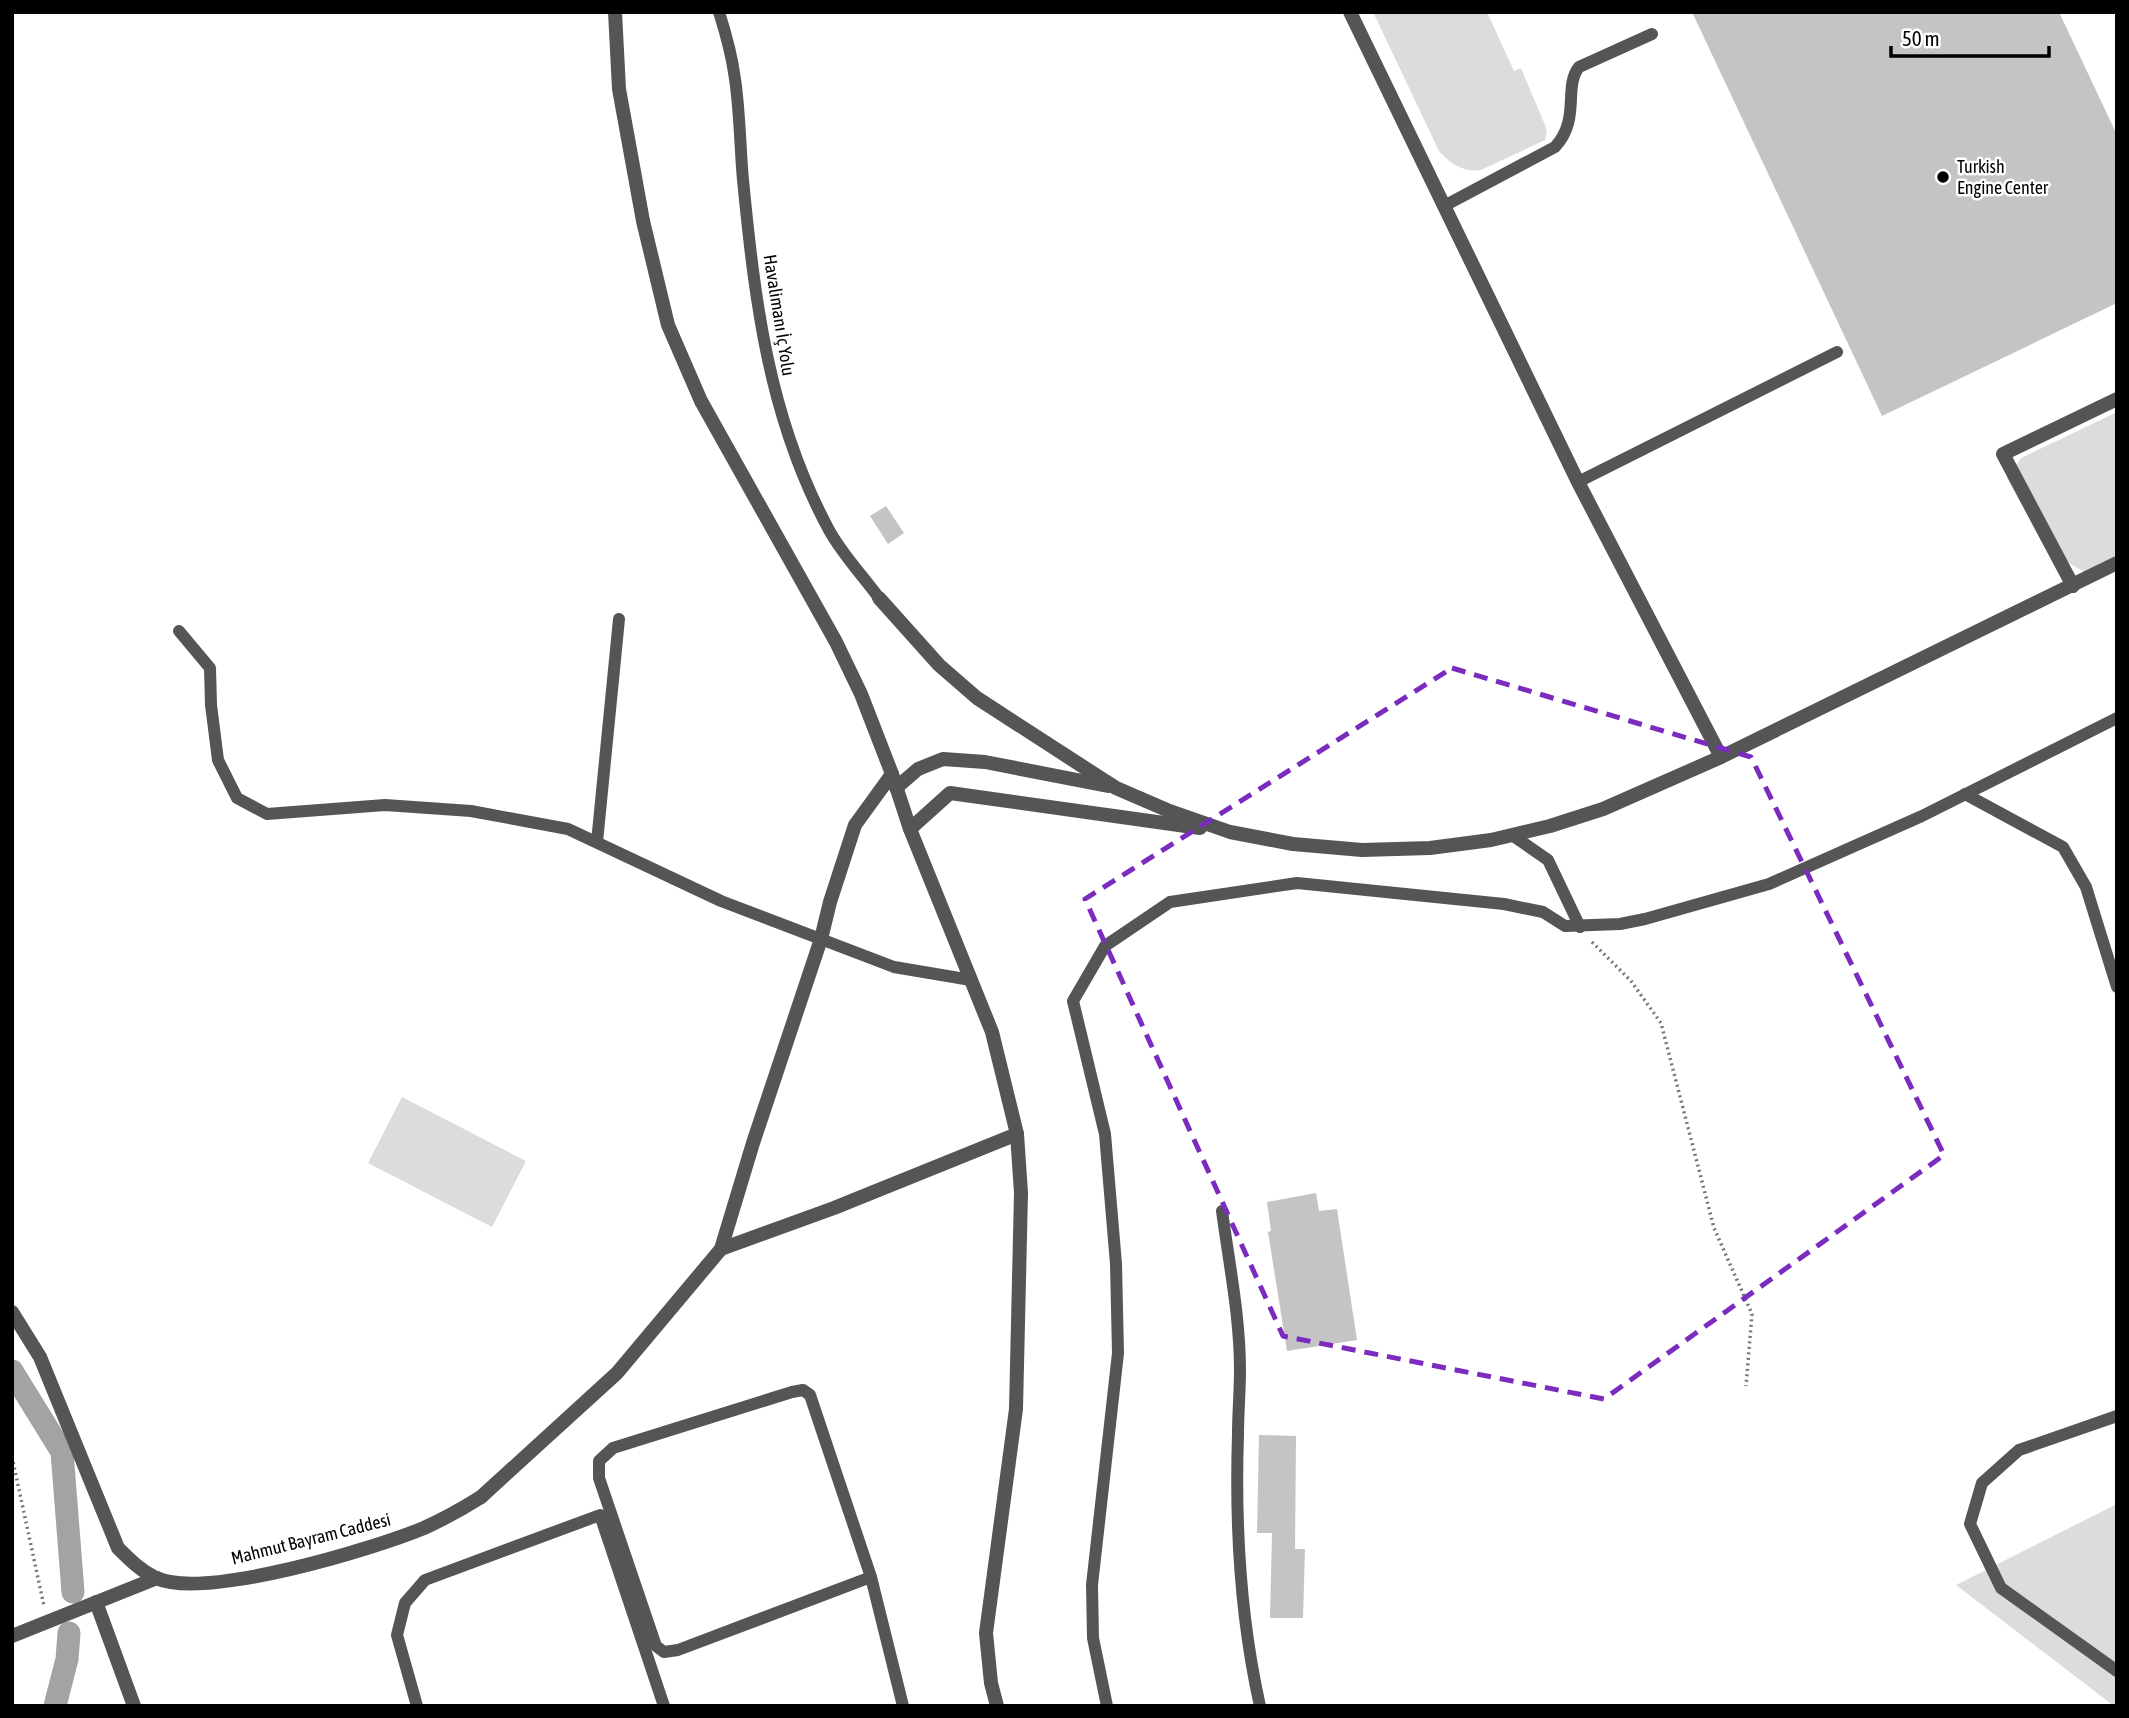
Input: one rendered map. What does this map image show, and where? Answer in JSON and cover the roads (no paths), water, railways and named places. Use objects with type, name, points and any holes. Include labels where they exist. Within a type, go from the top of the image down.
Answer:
[{"type":"street","points":[[615,12],[620,89],[642,221],[668,326],[701,401],[836,642],[861,694],[909,829],[992,1032],[1017,1133],[1021,1193],[1016,1409],[986,1633],[991,1683],[997,1706]]},
{"type":"street","points":[[1350,12],[1578,482],[1721,757]]},
{"type":"street","points":[[2073,586],[2003,454],[2117,399]]},
{"type":"street","points":[[909,829],[950,793],[1230,832],[1293,844],[1362,850],[1430,848],[1491,840],[1550,826],[1603,809],[1721,757],[2117,563]]},
{"type":"street","points":[[879,598],[939,665],[977,698],[1116,788],[1167,810],[1230,832]]},
{"type":"street","points":[[721,1250],[856,825],[894,781],[943,759],[985,762],[1116,788]]},
{"type":"street","points":[[721,1250],[834,1208],[1017,1133]]},
{"type":"street","name":"Mahmut Bayram Caddesi","points":[[12,1312],[40,1357],[118,1548],[135,1565],[157,1578],[181,1583],[210,1583],[262,1575],[342,1555],[399,1537],[456,1513],[481,1497],[617,1373],[721,1250]]},
{"type":"street","points":[[12,1636],[157,1578]]},
{"type":"street","points":[[96,1602],[134,1706]]},
{"type":"lane","name":"Havalimanı İç Yolu","points":[[719,12],[736,79],[755,287],[760,325],[777,401],[792,448],[830,532],[879,598]]},
{"type":"lane","points":[[1444,206],[1555,147],[1564,136],[1569,121],[1574,73],[1579,67],[1652,34]]},
{"type":"lane","points":[[1578,482],[1836,352]]},
{"type":"lane","points":[[597,842],[620,619]]},
{"type":"lane","points":[[179,631],[210,668],[211,705],[218,760],[237,798],[267,814],[385,805],[471,811],[568,829],[721,901],[894,967],[971,980]]},
{"type":"lane","points":[[1107,1706],[1093,1638],[1092,1585],[1118,1353],[1116,1264],[1105,1134],[1073,1001],[1105,946],[1170,902],[1297,883],[1504,904],[1543,912],[1565,926],[1620,924],[1645,919],[1769,884],[1965,794],[2117,718]]},
{"type":"lane","points":[[1965,794],[2063,847],[2086,887],[2117,987]]},
{"type":"lane","points":[[1512,835],[1548,860],[1580,927]]},
{"type":"lane","points":[[1222,1211],[1238,1328],[1238,1512],[1242,1594],[1260,1706]]},
{"type":"lane","points":[[871,1577],[678,1650],[664,1652],[656,1646],[598,1478],[599,1461],[613,1448],[803,1390],[810,1395],[871,1577],[904,1706]]},
{"type":"lane","points":[[2117,1416],[2019,1450],[1982,1483],[1970,1524],[2001,1588],[2117,1671]]},
{"type":"lane","points":[[417,1706],[397,1635],[405,1603],[425,1580],[600,1515],[664,1706]]},
{"type":"waterway","points":[[12,1371],[62,1452],[73,1592]]},
{"type":"waterway","points":[[55,1706],[67,1659],[69,1633]]},
{"type":"place","name":"Turkish Engine Center","points":[[1943,177]]}]
